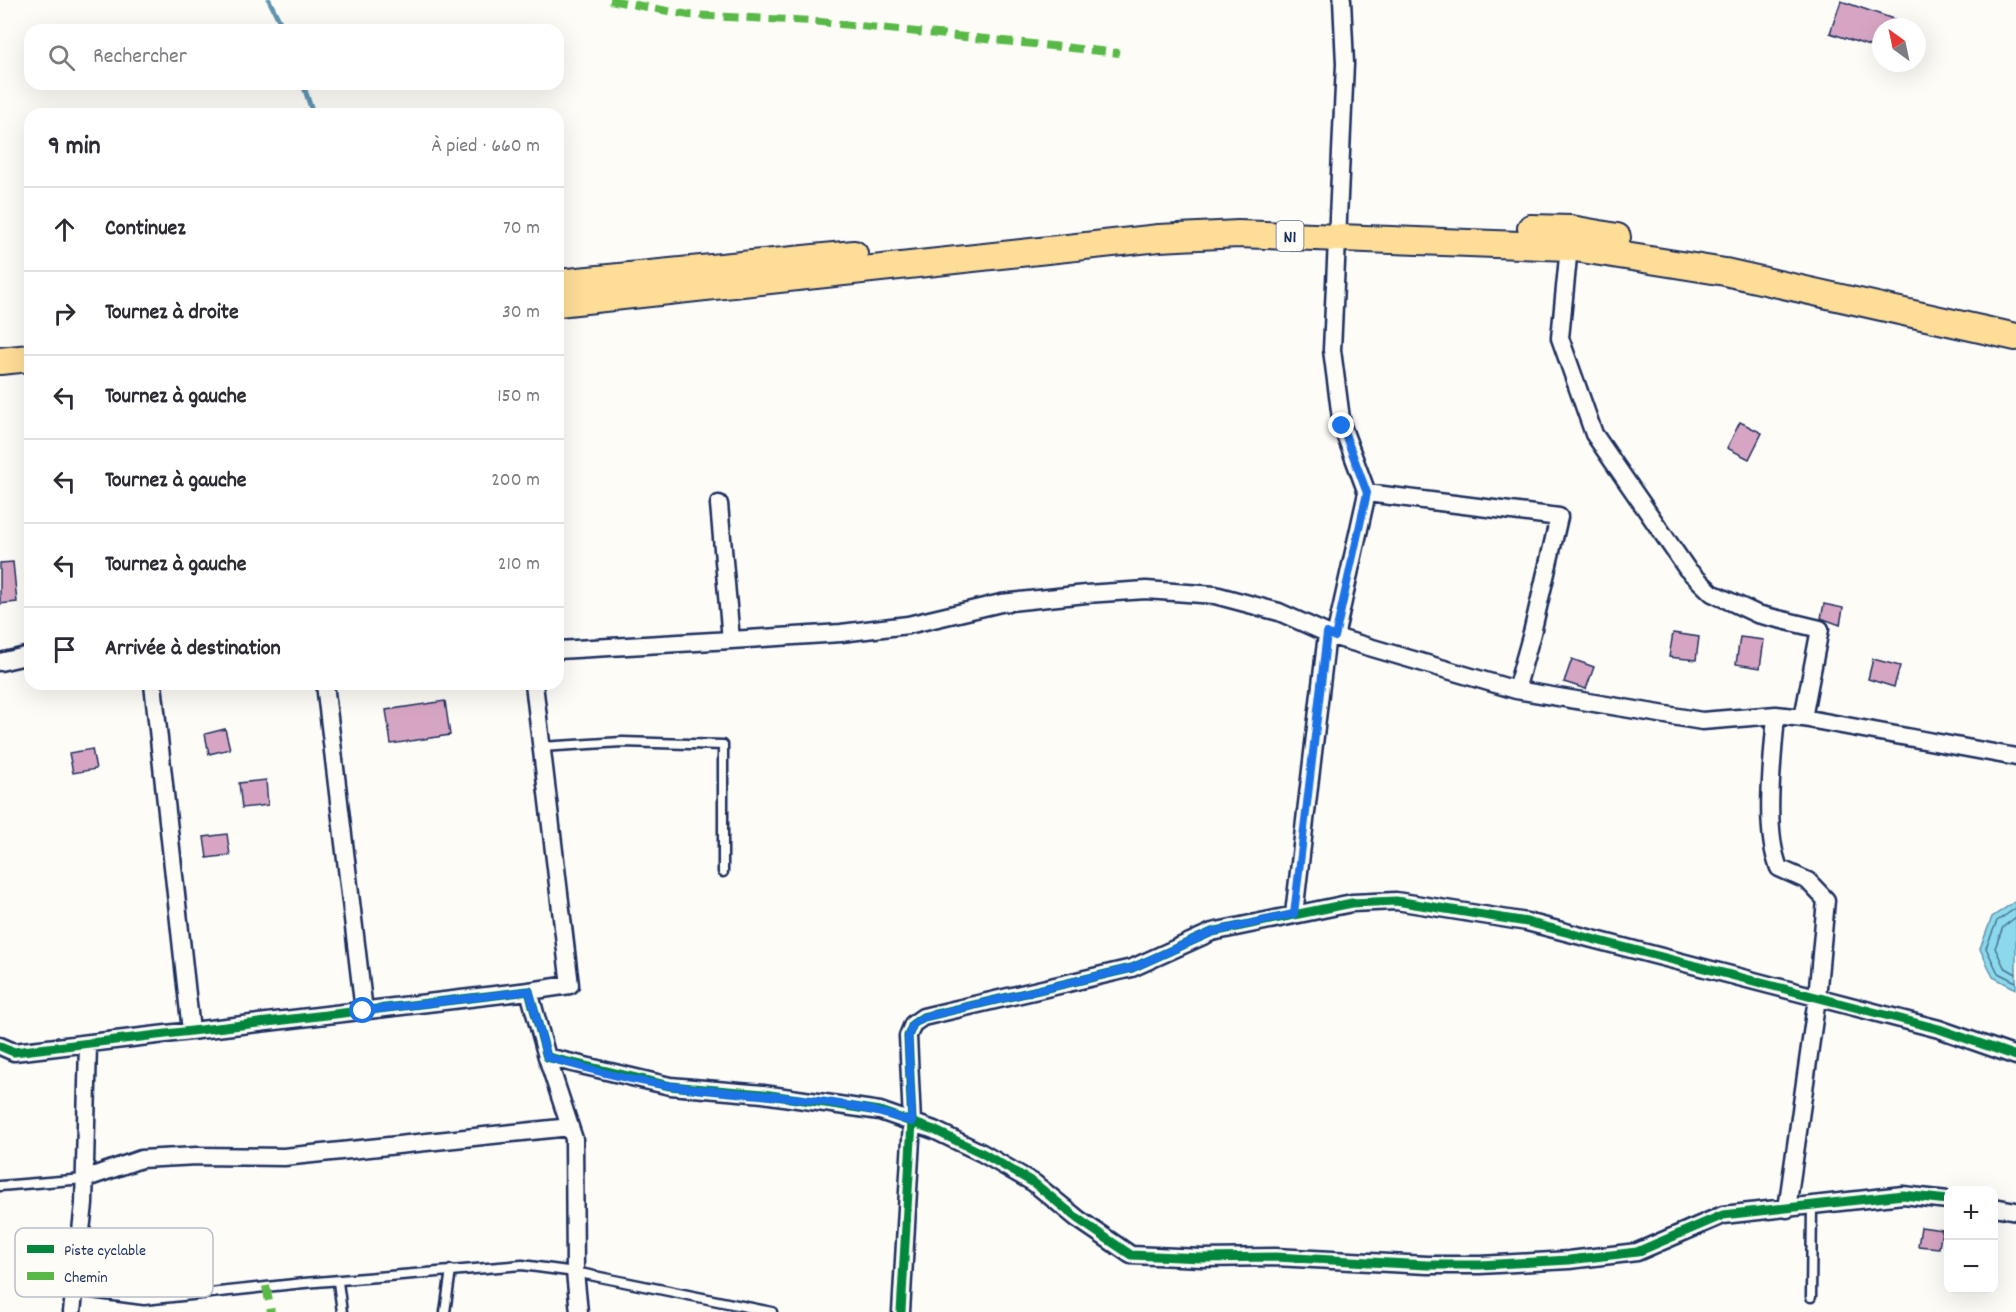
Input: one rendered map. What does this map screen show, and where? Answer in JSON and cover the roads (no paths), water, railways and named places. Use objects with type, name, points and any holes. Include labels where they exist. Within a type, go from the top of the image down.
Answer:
[{"type":"main road","name":"N1","points":[[564,282],[1158,226],[1238,222],[1569,247],[1725,272],[1983,323],[2016,323]]},
{"type":"main road","name":"N1","points":[[564,302],[1159,238],[1336,230],[1571,229],[1729,255],[1983,323],[2016,338]]},
{"type":"main road","points":[[0,349],[24,347]]},
{"type":"main road","points":[[0,361],[24,359]]},
{"type":"street","points":[[1294,914],[1331,635],[1367,493],[1342,426],[1332,350],[1345,64],[1342,0]]},
{"type":"street","points":[[1569,247],[1560,338],[1594,434],[1687,569],[1712,594],[1757,614],[1820,629],[1803,718]]},
{"type":"street","points":[[1367,493],[1559,517],[1516,690]]},
{"type":"street","points":[[719,504],[731,640]]},
{"type":"street","points":[[564,650],[874,629],[908,625],[1001,603],[1146,590],[1215,595],[1279,612],[1331,635],[1516,690],[1702,721],[1776,715],[1803,718],[2016,758]]},
{"type":"street","points":[[0,662],[24,656]]},
{"type":"street","points":[[154,690],[191,1031]]},
{"type":"street","points":[[326,690],[363,1011]]},
{"type":"street","points":[[0,1046],[14,1053],[570,985],[535,690]]},
{"type":"street","points":[[1776,715],[1772,785],[1773,854],[1779,868],[1809,881],[1826,900],[1816,998],[1786,1209]]},
{"type":"street","points":[[901,1312],[912,1122],[908,1036],[913,1024],[924,1017],[1132,968],[1212,932],[1352,903],[1396,901],[1527,921],[1939,1029],[2016,1056]]},
{"type":"street","points":[[529,991],[547,1057],[574,1139],[575,1272],[579,1312]]},
{"type":"street","points":[[80,1228],[88,1044]]},
{"type":"street","points":[[547,1057],[670,1086],[880,1111],[912,1122],[982,1153],[1034,1183],[1078,1219],[1131,1255],[1202,1258],[1275,1257],[1438,1265],[1569,1260],[1637,1252],[1723,1215],[1903,1195],[1944,1200]]},
{"type":"street","points":[[84,1179],[141,1159],[197,1156],[284,1157],[570,1127]]},
{"type":"street","points":[[1998,1208],[2016,1211]]},
{"type":"street","points":[[72,1312],[75,1297]]},
{"type":"lane","points":[[540,747],[622,742],[723,745],[723,872]]},
{"type":"lane","points":[[0,1186],[84,1179]]},
{"type":"lane","points":[[1811,1297],[1812,1206]]},
{"type":"lane","points":[[213,1292],[304,1282],[338,1282],[522,1265],[575,1272],[772,1312]]},
{"type":"lane","points":[[445,1312],[451,1270]]},
{"type":"lane","points":[[338,1282],[342,1312]]},
{"type":"lane","points":[[121,1297],[144,1300],[171,1297]]},
{"type":"water","points":[[2016,901],[2016,989],[1993,977],[1980,949],[1992,917]]},
{"type":"waterway","points":[[269,0],[281,24]]},
{"type":"waterway","points":[[305,90],[311,108]]}]
